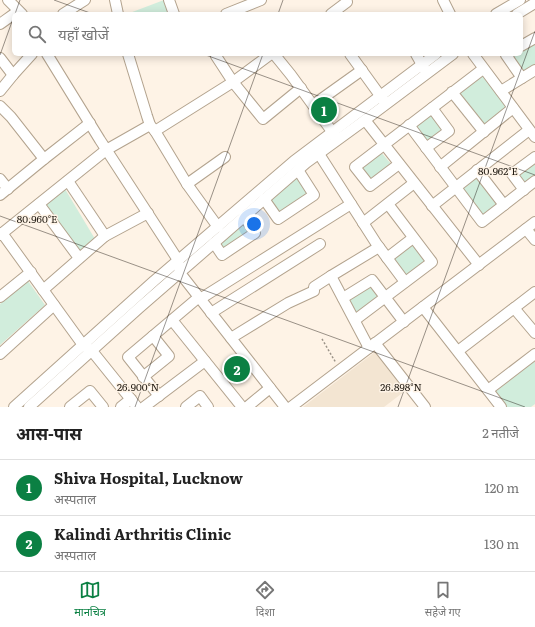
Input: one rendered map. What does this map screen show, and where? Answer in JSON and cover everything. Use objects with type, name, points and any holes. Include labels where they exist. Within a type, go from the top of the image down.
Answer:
[{"type":"street","points":[[8,0],[16,12]]},
{"type":"street","points":[[66,12],[85,0]]},
{"type":"street","points":[[115,0],[118,12]]},
{"type":"street","points":[[169,0],[173,12]]},
{"type":"street","points":[[233,0],[236,10]]},
{"type":"street","points":[[231,12],[236,10],[250,10],[261,0]]},
{"type":"street","points":[[443,0],[449,12]]},
{"type":"street","points":[[499,12],[520,0]]},
{"type":"street","points":[[334,12],[347,2]]},
{"type":"street","points":[[519,12],[535,3]]},
{"type":"street","points":[[0,24],[12,16]]},
{"type":"street","points":[[523,45],[535,38]]},
{"type":"street","points":[[0,91],[30,56]]},
{"type":"street","points":[[48,56],[106,150],[178,260],[180,273],[285,407]]},
{"type":"street","points":[[129,56],[140,94],[153,128],[187,184],[218,227]]},
{"type":"street","points":[[216,56],[233,82],[263,119],[301,88]]},
{"type":"street","points":[[121,407],[134,403],[92,351],[83,345],[31,272],[1,234],[106,150],[153,128],[233,82],[268,56]]},
{"type":"street","points":[[276,56],[301,88],[335,136]]},
{"type":"street","points":[[352,56],[387,104]]},
{"type":"street","points":[[417,56],[425,69]]},
{"type":"street","points":[[14,407],[178,260],[294,161],[365,120],[387,104],[425,69],[435,56]]},
{"type":"street","points":[[29,407],[244,216],[306,163],[319,154],[335,136],[381,95],[449,56]]},
{"type":"street","points":[[432,206],[477,170],[532,134],[474,56]]},
{"type":"street","points":[[507,56],[522,78]]},
{"type":"street","points":[[0,58],[13,75]]},
{"type":"street","points":[[399,164],[370,186],[355,167],[484,69]]},
{"type":"street","points":[[313,105],[362,70]]},
{"type":"street","points":[[500,91],[535,70]]},
{"type":"street","points":[[452,92],[484,132]]},
{"type":"street","points":[[0,106],[11,117],[44,159]]},
{"type":"street","points":[[426,148],[449,130],[432,108]]},
{"type":"street","points":[[440,167],[513,108]]},
{"type":"street","points":[[365,120],[479,265]]},
{"type":"street","points":[[0,179],[4,192],[90,123]]},
{"type":"street","points":[[409,125],[482,222],[535,181]]},
{"type":"street","points":[[319,154],[379,247],[405,282]]},
{"type":"street","points":[[187,184],[225,157]]},
{"type":"street","points":[[524,190],[512,174],[535,157]]},
{"type":"street","points":[[264,199],[278,219],[314,195],[298,170]]},
{"type":"street","points":[[477,170],[504,205]]},
{"type":"street","points":[[68,181],[105,236]]},
{"type":"street","points":[[363,223],[414,183]]},
{"type":"street","points":[[39,204],[79,258]]},
{"type":"street","points":[[159,396],[128,358],[200,298],[351,204]]},
{"type":"street","points":[[355,320],[432,262],[388,204]]},
{"type":"street","points":[[43,290],[105,236],[148,213]]},
{"type":"street","points":[[214,243],[222,255],[255,233],[244,216]]},
{"type":"street","points":[[291,407],[535,222]]},
{"type":"street","points":[[526,229],[535,240]]},
{"type":"street","points":[[387,258],[414,238]]},
{"type":"street","points":[[211,313],[320,244]]},
{"type":"street","points":[[231,338],[288,303],[314,291],[314,287],[379,247]]},
{"type":"street","points":[[0,297],[31,272]]},
{"type":"street","points":[[331,276],[355,320],[372,346],[425,407]]},
{"type":"street","points":[[343,298],[372,280],[404,322]]},
{"type":"street","points":[[458,351],[535,292]]},
{"type":"street","points":[[0,354],[54,305]]},
{"type":"street","points":[[423,307],[501,407]]},
{"type":"street","points":[[514,308],[535,333]]},
{"type":"street","points":[[172,320],[242,407]]},
{"type":"street","points":[[143,377],[169,356],[153,336]]},
{"type":"street","points":[[488,390],[535,354]]},
{"type":"street","points":[[144,407],[205,361]]},
{"type":"street","points":[[247,407],[270,388]]},
{"type":"street","points":[[70,407],[90,391],[103,407]]},
{"type":"street","points":[[186,407],[200,396],[208,407]]},
{"type":"path","points":[[322,339],[340,370]]},
{"type":"shaded area","points":[[375,352],[405,391],[384,407],[303,407]]},
{"type":"green space","points":[[164,0],[169,12],[132,12]]},
{"type":"green space","points":[[535,40],[535,65],[521,74],[510,56],[523,56],[523,48]]},
{"type":"green space","points":[[482,73],[509,108],[484,128],[457,93]]},
{"type":"green space","points":[[432,113],[444,130],[428,142],[415,126]]},
{"type":"green space","points":[[380,151],[392,165],[371,182],[360,168]]},
{"type":"green space","points":[[535,160],[535,178],[526,186],[517,174]]},
{"type":"green space","points":[[477,175],[500,205],[484,218],[461,188]]},
{"type":"green space","points":[[297,177],[310,194],[279,215],[270,200]]},
{"type":"green space","points":[[65,189],[95,239],[80,251],[46,205]]},
{"type":"green space","points":[[245,223],[251,232],[224,249],[220,244]]},
{"type":"green space","points":[[413,241],[427,261],[405,278],[391,258]]},
{"type":"green space","points":[[28,281],[45,305],[0,345],[0,304]]},
{"type":"green space","points":[[371,283],[381,297],[356,316],[346,298]]},
{"type":"green space","points":[[535,361],[535,404],[531,407],[507,407],[495,392]]},
{"type":"building","points":[[333,99],[338,105],[327,113],[322,107]]},
{"type":"place","name":"Shiva Hospital, Lucknow","points":[[324,110]]},
{"type":"place","name":"Kalindi Arthritis Clinic","points":[[237,369]]}]
